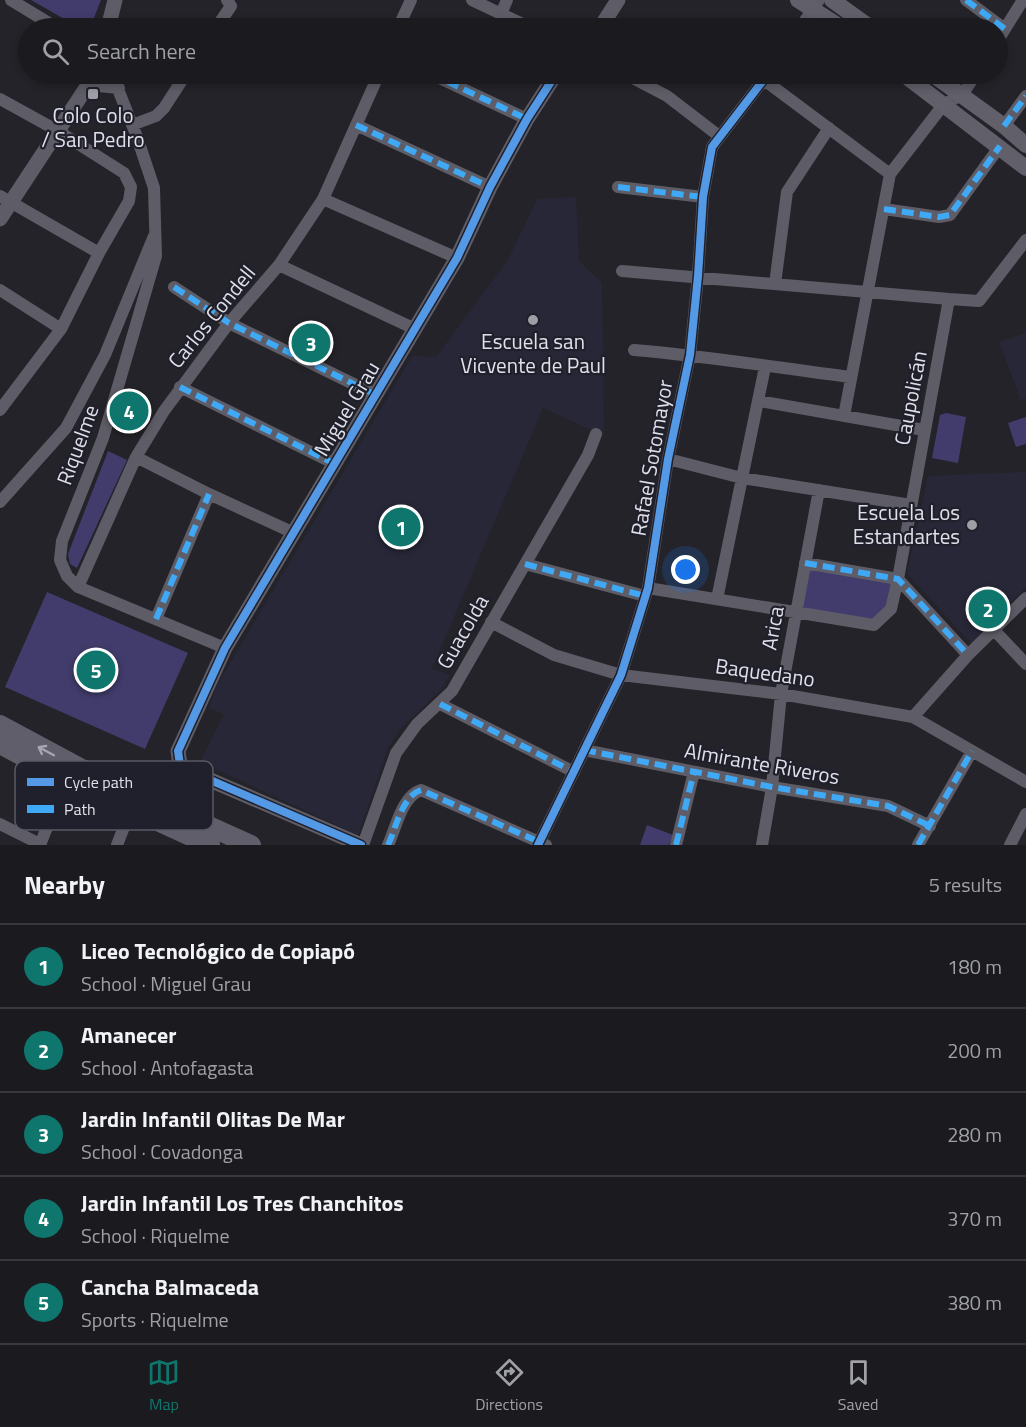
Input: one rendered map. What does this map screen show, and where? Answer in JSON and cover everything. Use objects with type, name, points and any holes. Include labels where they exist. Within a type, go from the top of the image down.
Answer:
[{"type":"main road","points":[[798,0],[816,5],[831,18]]},
{"type":"main road","points":[[832,0],[857,18]]},
{"type":"main road","points":[[917,84],[1026,168]]},
{"type":"main road","points":[[946,84],[1026,145]]},
{"type":"main road","points":[[0,725],[67,761]]},
{"type":"main road","points":[[0,744],[32,761]]},
{"type":"main road","points":[[179,830],[199,843]]},
{"type":"main road","points":[[210,830],[250,845]]},
{"type":"street","points":[[11,0],[41,18]]},
{"type":"street","points":[[110,18],[115,0]]},
{"type":"street","points":[[223,18],[231,6],[227,0]]},
{"type":"street","points":[[403,18],[411,0]]},
{"type":"street","points":[[472,0],[510,18]]},
{"type":"street","points":[[501,14],[507,0]]},
{"type":"street","points":[[606,18],[618,0]]},
{"type":"street","points":[[966,0],[990,18]]},
{"type":"street","points":[[1008,24],[1023,0]]},
{"type":"street","points":[[807,18],[816,5]]},
{"type":"street","points":[[0,219],[5,199],[58,131],[87,84]]},
{"type":"street","points":[[107,84],[119,87]]},
{"type":"street","name":"Riquelme","points":[[78,586],[67,576],[60,560],[62,541],[103,438],[156,256],[154,188],[117,84]]},
{"type":"street","points":[[132,125],[156,116],[180,84]]},
{"type":"street","name":"Carlos Condell","points":[[78,586],[136,457],[180,387],[229,323],[279,265],[323,200],[374,84]]},
{"type":"street","points":[[452,84],[527,119]]},
{"type":"street","name":"Miguel Grau","points":[[179,761],[178,751],[225,648],[458,258],[490,187],[527,119],[550,84]]},
{"type":"street","points":[[644,84],[667,96],[719,136]]},
{"type":"street","name":"Rafael Sotomayor","points":[[541,844],[621,675],[647,592],[668,459],[690,355],[703,197],[712,147],[757,84]]},
{"type":"street","points":[[774,84],[890,174]]},
{"type":"street","points":[[844,416],[890,174],[944,104],[962,95],[969,84]]},
{"type":"street","points":[[1004,126],[1026,96]]},
{"type":"street","points":[[0,99],[58,131],[124,173],[131,187],[129,201],[99,253],[61,329],[0,410]]},
{"type":"street","points":[[356,125],[490,187]]},
{"type":"street","points":[[775,284],[787,192],[829,128]]},
{"type":"street","points":[[884,209],[939,218],[950,215],[1000,146]]},
{"type":"street","points":[[618,187],[703,197]]},
{"type":"street","points":[[5,199],[99,253]]},
{"type":"street","points":[[323,200],[458,258]]},
{"type":"street","points":[[0,502],[66,428],[105,355],[155,232]]},
{"type":"street","points":[[622,271],[979,300],[1026,240]]},
{"type":"street","points":[[279,265],[415,329]]},
{"type":"street","points":[[174,287],[229,323],[376,395]]},
{"type":"street","points":[[0,290],[61,329]]},
{"type":"street","name":"Caupolicán","points":[[795,613],[874,625],[891,609],[949,299]]},
{"type":"street","points":[[634,350],[690,355],[851,377]]},
{"type":"street","points":[[717,599],[765,367]]},
{"type":"street","points":[[180,387],[335,464]]},
{"type":"street","points":[[0,388],[11,396]]},
{"type":"street","points":[[759,401],[924,430]]},
{"type":"street","name":"Guacolda","points":[[362,845],[396,753],[417,724],[452,691],[588,455],[596,434]]},
{"type":"street","points":[[136,457],[208,494],[294,533]]},
{"type":"street","points":[[668,459],[742,478],[911,505]]},
{"type":"street","name":"Arica","points":[[762,845],[772,787],[781,694],[819,490]]},
{"type":"street","points":[[156,619],[208,494]]},
{"type":"street","points":[[805,563],[898,579],[968,655]]},
{"type":"street","points":[[525,564],[647,592],[717,599],[795,613]]},
{"type":"street","points":[[78,586],[225,648]]},
{"type":"street","points":[[912,717],[968,655],[1026,598]]},
{"type":"street","name":"Baquedano","points":[[491,622],[554,655],[621,675],[781,694],[912,717],[1026,782]]},
{"type":"street","points":[[994,630],[1026,664]]},
{"type":"street","points":[[440,704],[574,772]]},
{"type":"street","name":"Almirante Riveros","points":[[584,750],[772,787],[888,806],[930,826]]},
{"type":"street","points":[[918,845],[972,751]]},
{"type":"street","points":[[676,845],[694,772]]},
{"type":"street","name":"Miguel Grau","points":[[213,781],[362,845]]},
{"type":"street","points":[[388,845],[408,800],[414,792],[421,790],[541,844]]},
{"type":"street","points":[[1010,845],[1026,814]]},
{"type":"street","points":[[0,824],[40,845],[46,830]]},
{"type":"street","points":[[117,845],[123,830]]},
{"type":"shaded area","points":[[31,0],[101,0],[94,18],[62,18]]},
{"type":"shaded area","points":[[576,197],[579,261],[602,283],[604,436],[543,408],[432,669],[450,675],[439,692],[399,730],[388,748],[358,835],[213,768],[213,761],[200,761],[224,714],[209,708],[217,685],[412,356],[436,357],[508,260],[537,199]]},
{"type":"shaded area","points":[[1026,333],[1026,398],[1021,400],[999,342]]},
{"type":"shaded area","points":[[946,413],[966,417],[958,463],[932,458],[940,415]]},
{"type":"shaded area","points":[[1026,417],[1026,444],[1016,447],[1008,423]]},
{"type":"shaded area","points":[[108,451],[127,460],[77,568],[70,564],[68,554]]},
{"type":"shaded area","name":"Escuela Los Estandartes","points":[[1026,472],[1026,587],[972,644],[907,574],[928,476]]},
{"type":"shaded area","points":[[810,566],[892,581],[886,608],[873,619],[805,609],[802,606]]},
{"type":"shaded area","points":[[47,592],[188,653],[145,749],[5,687]]},
{"type":"shaded area","points":[[647,825],[673,835],[669,845],[640,845]]},
{"type":"marked path","points":[[966,0],[990,18]]},
{"type":"marked path","points":[[452,84],[527,119]]},
{"type":"marked path","points":[[1004,126],[1026,96]]},
{"type":"marked path","points":[[356,125],[490,187]]},
{"type":"marked path","points":[[884,209],[939,217],[950,215],[1000,146]]},
{"type":"marked path","points":[[618,187],[703,197]]},
{"type":"marked path","points":[[174,287],[229,323],[376,395]]},
{"type":"marked path","points":[[180,387],[335,464]]},
{"type":"marked path","points":[[156,619],[209,494]]},
{"type":"marked path","points":[[805,563],[898,579],[968,655]]},
{"type":"marked path","points":[[525,564],[645,596]]},
{"type":"marked path","points":[[440,704],[574,772]]},
{"type":"marked path","points":[[584,750],[772,787],[888,806],[930,826]]},
{"type":"marked path","points":[[918,845],[972,751]]},
{"type":"marked path","points":[[676,845],[694,772]]},
{"type":"marked path","points":[[388,845],[404,806],[414,793],[421,790],[544,844]]},
{"type":"cycle path","points":[[179,761],[178,751],[225,648],[457,258],[490,187],[527,119],[550,84]]},
{"type":"cycle path","points":[[538,845],[621,675],[648,588],[668,459],[690,355],[703,197],[712,147],[760,84]]},
{"type":"cycle path","points":[[213,781],[361,845]]},
{"type":"place","name":"Colo Colo / San Pedro","points":[[93,94]]},
{"type":"place","name":"Escuela san Vicvente de Paul","points":[[533,320]]},
{"type":"place","name":"Jardin Infantil Olitas De Mar","points":[[311,343]]},
{"type":"place","name":"Jardin Infantil Los Tres Chanchitos","points":[[129,411]]},
{"type":"place","name":"Escuela Los Estandartes","points":[[972,525]]},
{"type":"place","name":"Liceo Tecnológico de Copiapó","points":[[401,527]]},
{"type":"place","name":"Amanecer","points":[[988,609]]},
{"type":"place","name":"Cancha Balmaceda","points":[[96,670]]}]
